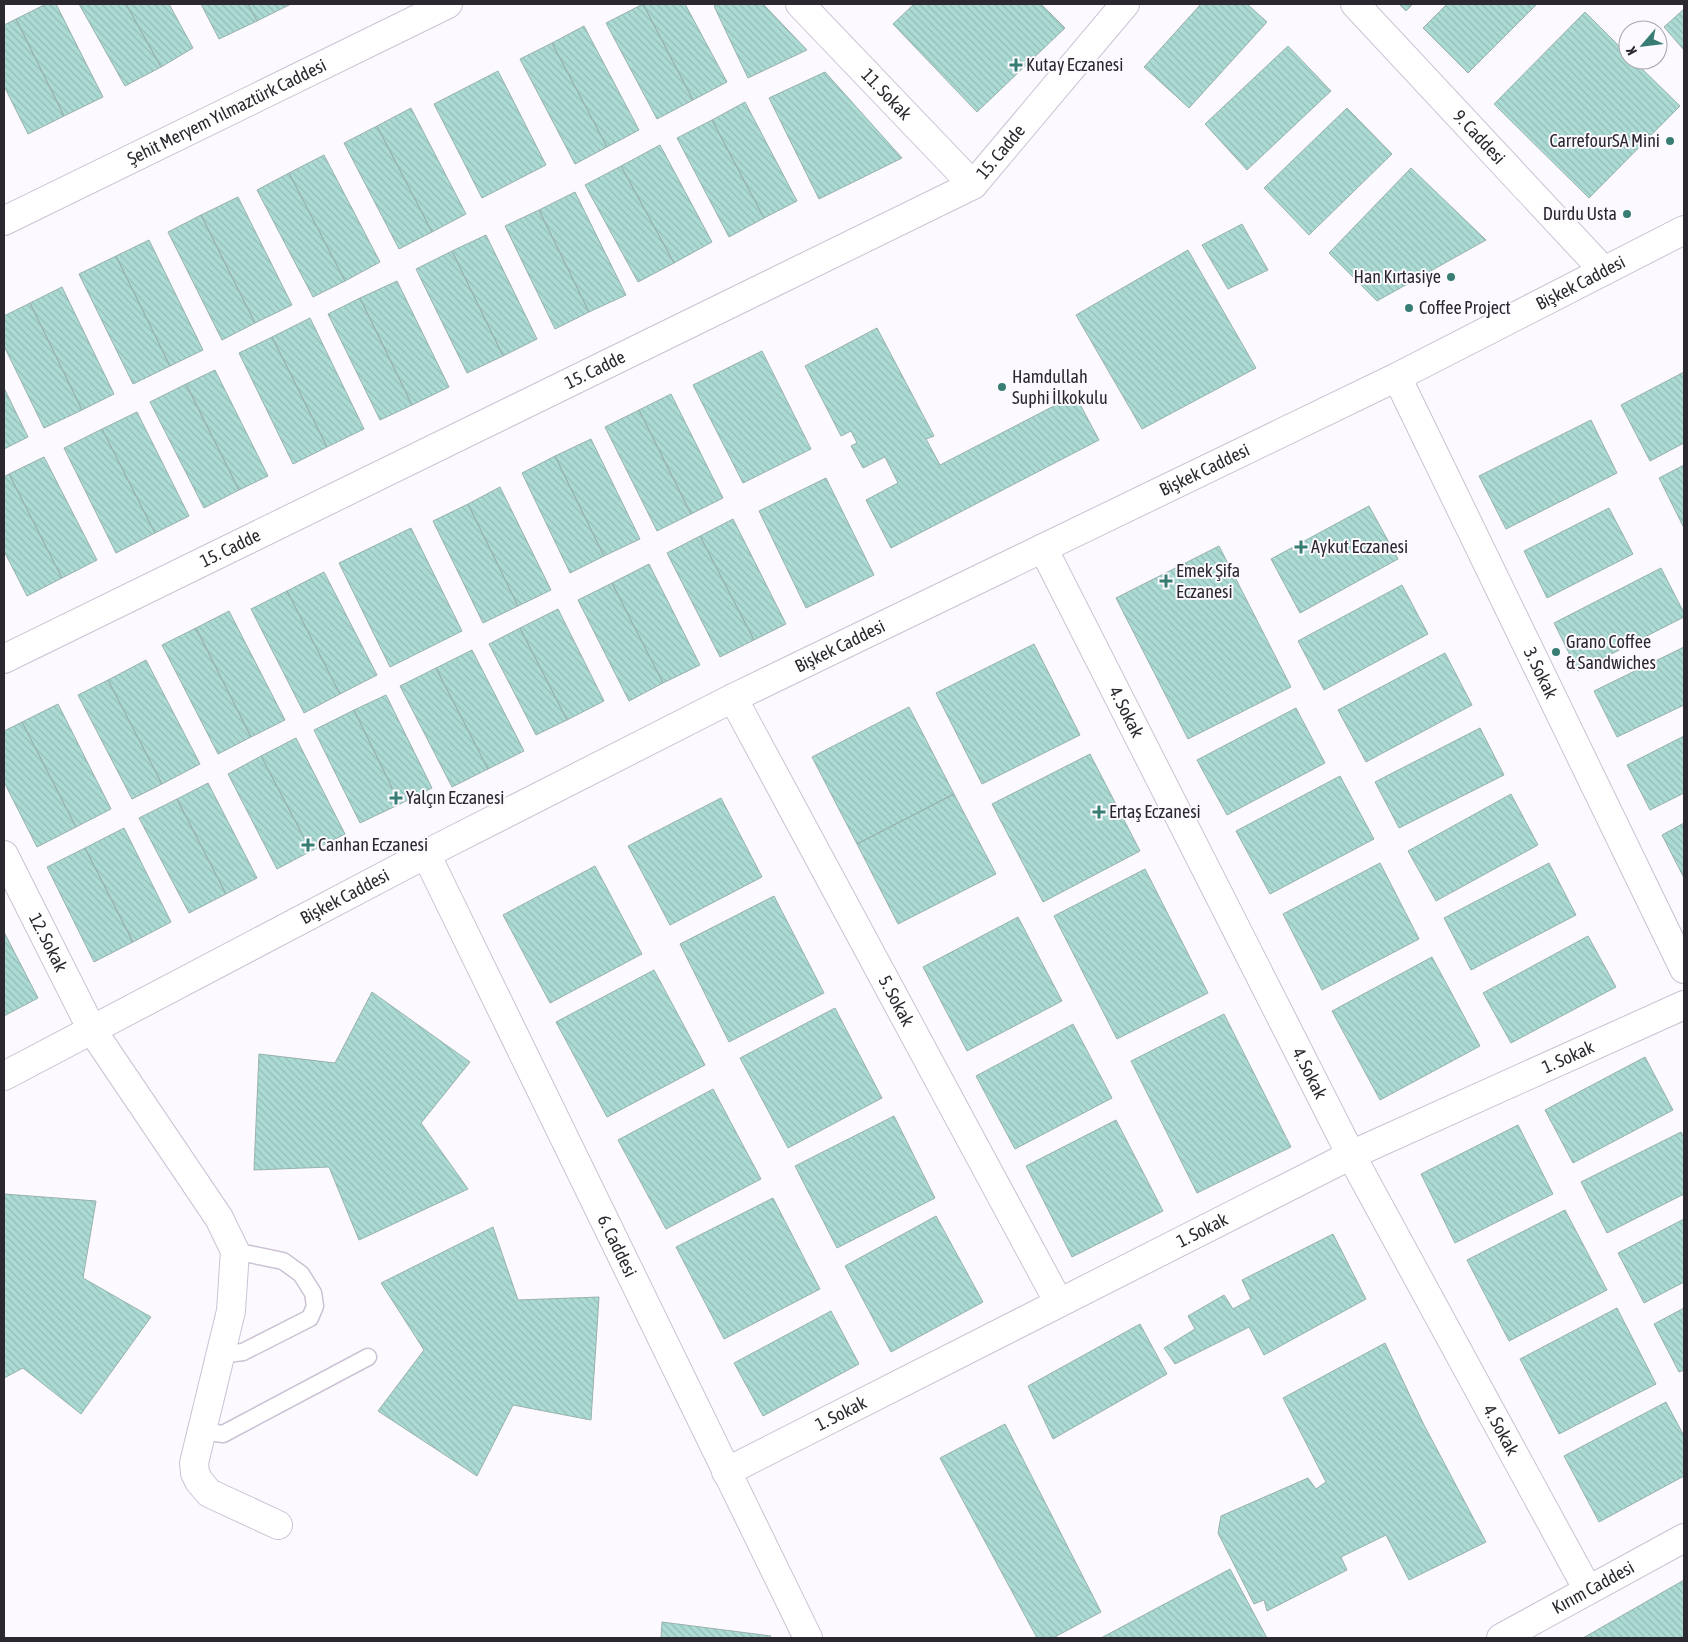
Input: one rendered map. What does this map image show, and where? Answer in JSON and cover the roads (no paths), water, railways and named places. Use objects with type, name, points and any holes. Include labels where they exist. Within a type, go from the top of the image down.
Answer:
[{"type":"street","name":"Şehit Meryem Yılmaztürk Caddesi","points":[[4,221],[448,4]]},
{"type":"street","name":"11. Sokak","points":[[800,4],[973,185]]},
{"type":"street","name":"15. Cadde","points":[[4,659],[973,185],[1126,4]]},
{"type":"street","name":"9. Caddesi","points":[[1355,4],[1604,271]]},
{"type":"street","name":"Bişkek Caddesi","points":[[4,1076],[426,854],[733,698],[1397,377],[1684,230]]},
{"type":"street","name":"3. Sokak","points":[[1397,377],[1684,969]]},
{"type":"street","name":"4. Sokak","points":[[1043,548],[1351,1155],[1588,1590]]},
{"type":"street","name":"5. Sokak","points":[[733,698],[1059,1304]]},
{"type":"street","name":"6. Caddesi","points":[[426,854],[808,1638]]},
{"type":"street","name":"12. Sokak","points":[[4,855],[92,1030],[220,1218],[235,1251]]},
{"type":"street","name":"1. Sokak","points":[[726,1472],[1351,1155],[1684,1006]]},
{"type":"street","points":[[235,1251],[231,1311],[194,1463],[195,1473],[209,1493],[278,1525]]},
{"type":"street","name":"Kırım Caddesi","points":[[1501,1638],[1684,1538]]},
{"type":"lane","points":[[220,1355],[243,1352],[310,1318],[315,1306],[313,1293],[301,1274],[283,1261],[235,1251]]},
{"type":"lane","points":[[202,1431],[224,1434],[368,1357]]},
{"type":"place","name":"Kutay Eczanesi","points":[[1016,65]]},
{"type":"place","name":"CarrefourSA Mini","points":[[1670,141]]},
{"type":"place","name":"Durdu Usta","points":[[1627,214]]},
{"type":"place","name":"Han Kırtasiye","points":[[1451,277]]},
{"type":"place","name":"Coffee Project","points":[[1409,308]]},
{"type":"place","name":"Hamdullah Suphi İlkokulu","points":[[1002,387]]},
{"type":"place","name":"Aykut Eczanesi","points":[[1301,547]]},
{"type":"place","name":"Emek Şifa Eczanesi","points":[[1166,581]]},
{"type":"place","name":"Grano Coffee & Sandwiches","points":[[1556,652]]},
{"type":"place","name":"Yalçın Eczanesi","points":[[396,798]]},
{"type":"place","name":"Ertaş Eczanesi","points":[[1099,812]]},
{"type":"place","name":"Canhan Eczanesi","points":[[308,845]]}]
